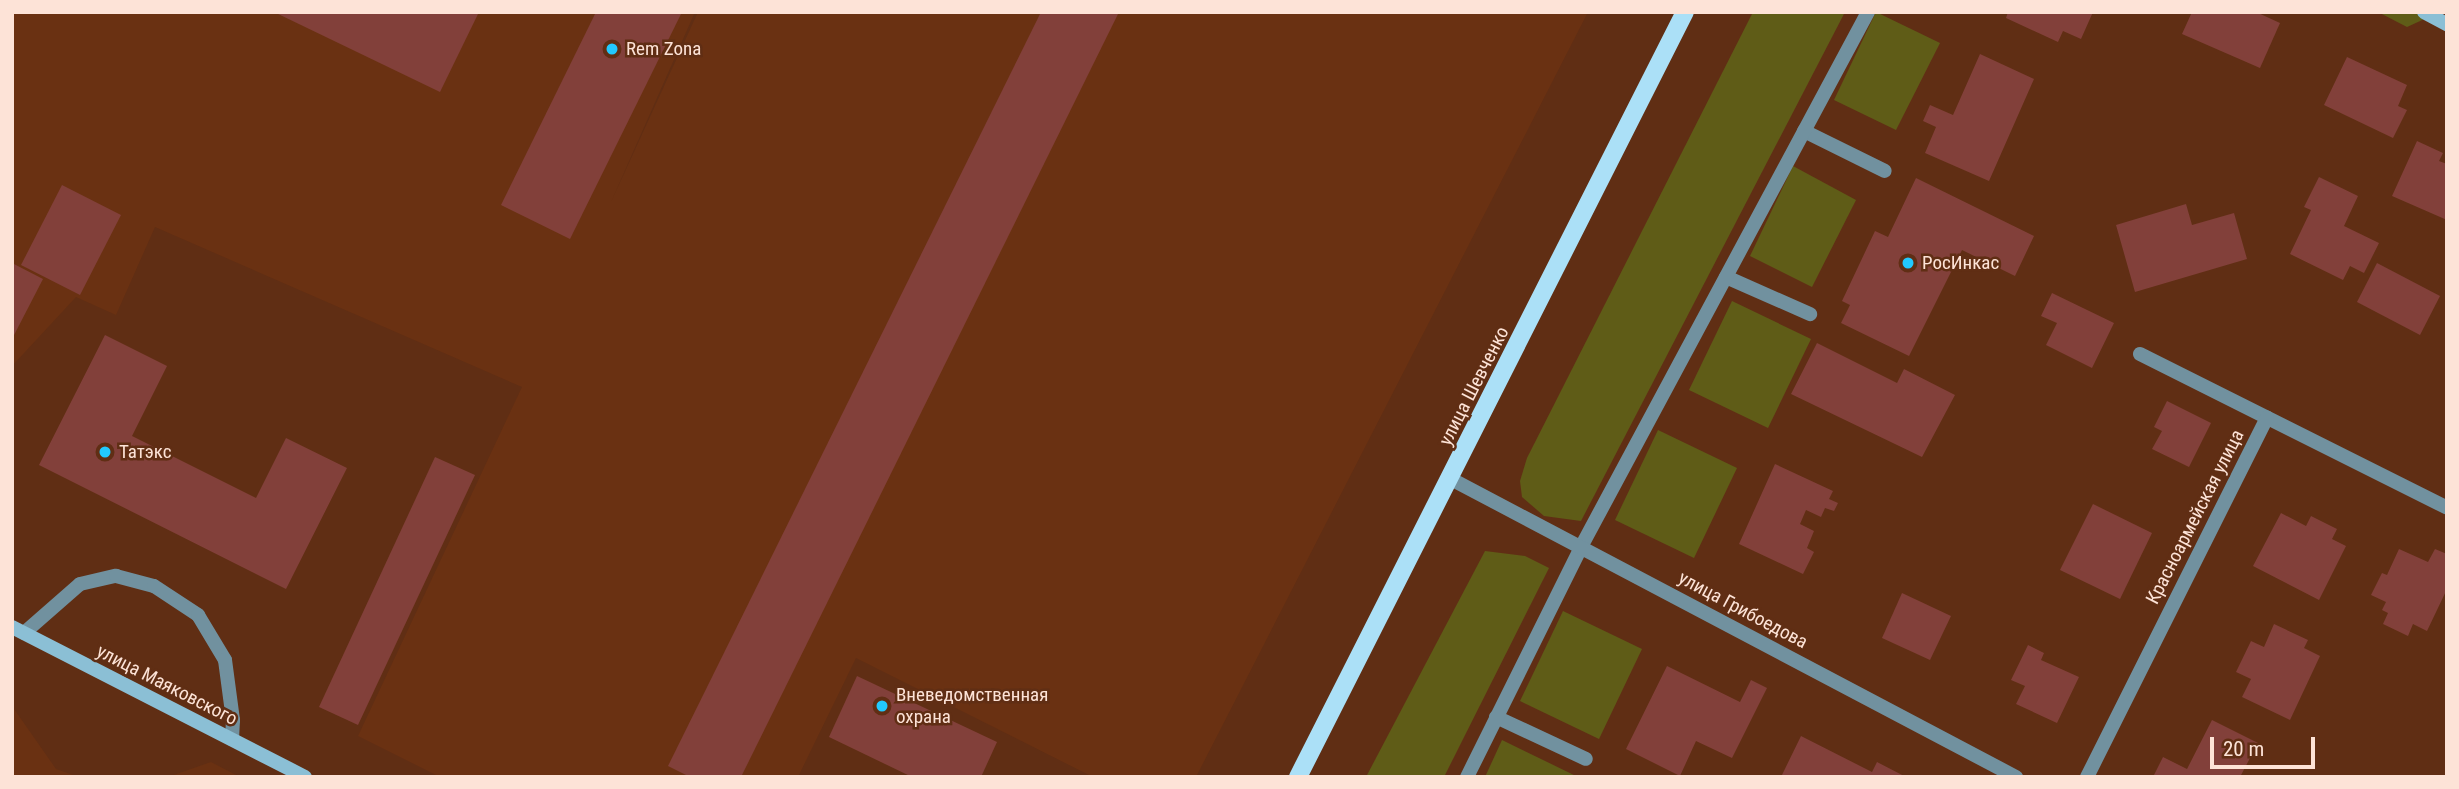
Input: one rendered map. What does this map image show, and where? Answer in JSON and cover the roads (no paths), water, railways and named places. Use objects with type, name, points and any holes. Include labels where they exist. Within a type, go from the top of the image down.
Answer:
[{"type":"main road","name":"улица Шевченко","points":[[1298,777],[1685,12]]},
{"type":"street","points":[[1467,777],[1581,547],[1868,12]]},
{"type":"street","points":[[2424,12],[2447,24]]},
{"type":"street","points":[[1804,131],[1885,171]]},
{"type":"street","points":[[1726,277],[1810,314]]},
{"type":"street","points":[[2140,354],[2267,417]]},
{"type":"street","name":"Красноармейская улица","points":[[2087,777],[2267,417],[2447,508]]},
{"type":"street","name":"улица Грибоедова","points":[[1451,478],[2016,777]]},
{"type":"street","points":[[18,630],[80,584],[116,576],[154,586],[198,615],[225,660],[233,720],[232,739]]},
{"type":"street","name":"улица Маяковского","points":[[18,630],[304,777]]},
{"type":"street","points":[[1496,717],[1586,759]]},
{"type":"place","name":"Rem Zona","points":[[612,49]]},
{"type":"place","name":"РосИнкас","points":[[1908,263]]},
{"type":"place","name":"Татэкс","points":[[105,452]]},
{"type":"place","name":"Вневедомственная охрана","points":[[882,706]]}]
